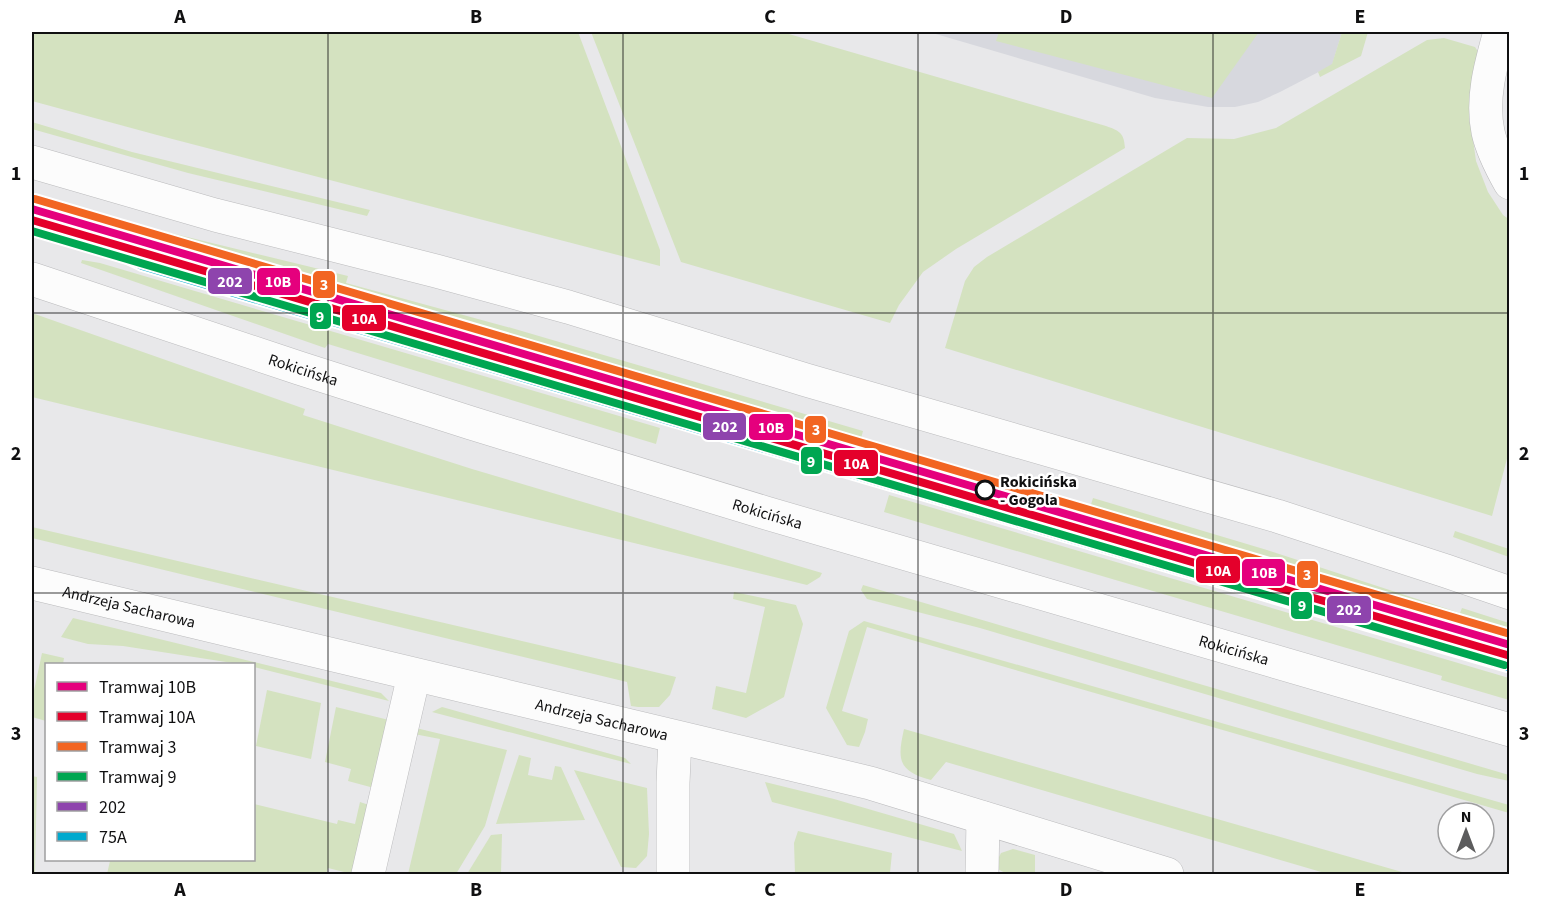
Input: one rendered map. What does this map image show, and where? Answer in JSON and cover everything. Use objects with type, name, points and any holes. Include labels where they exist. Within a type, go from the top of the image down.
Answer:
[{"type":"main road","points":[[1500,32],[1485,98],[1488,132],[1497,161],[1509,183]]},
{"type":"main road","points":[[32,162],[215,215],[436,270],[567,307],[806,380],[1277,516],[1509,593]]},
{"type":"main road","name":"Rokicińska","points":[[32,279],[331,379],[766,513],[1509,729]]},
{"type":"main road","name":"Andrzeja Sacharowa","points":[[32,583],[870,783],[1167,874]]},
{"type":"main road","points":[[368,874],[414,675]]},
{"type":"main road","points":[[673,874],[675,738]]},
{"type":"main road","points":[[982,874],[983,818]]},
{"type":"shaded area","points":[[929,32],[1342,32],[1332,65],[1258,102],[1235,107],[1208,107],[1155,98]]},
{"type":"green space","points":[[32,32],[578,32],[660,250],[660,266],[32,101]]},
{"type":"green space","points":[[591,32],[782,32],[1115,129],[1124,139],[1125,148],[956,249],[923,272],[899,305],[890,323],[681,262]]},
{"type":"green space","points":[[999,32],[1259,32],[1212,98],[996,41]]},
{"type":"green space","points":[[1342,32],[1368,32],[1361,56],[1320,77],[1318,72],[1332,64]]},
{"type":"green space","points":[[1444,38],[1475,47],[1481,56],[1471,125],[1476,161],[1488,192],[1503,215],[1510,220],[1509,451],[1492,516],[945,348],[965,281],[974,267],[987,257],[1187,138],[1234,139],[1276,128],[1427,40]]},
{"type":"green space","points":[[32,122],[132,152],[370,210],[367,216],[188,173],[32,129]]},
{"type":"green space","points":[[74,206],[138,225],[348,276],[346,283],[515,329],[863,431],[859,446],[112,226],[72,209]]},
{"type":"green space","points":[[82,260],[100,263],[660,428],[656,444],[328,344],[325,348],[81,263]]},
{"type":"green space","points":[[32,313],[305,409],[303,415],[472,469],[822,573],[820,577],[807,585],[32,397]]},
{"type":"green space","points":[[889,495],[1509,678],[1509,700],[1441,680],[1442,676],[884,512]]},
{"type":"green space","points":[[1093,498],[1267,550],[1460,613],[1462,608],[1509,623],[1509,638],[1088,514]]},
{"type":"green space","points":[[32,527],[676,677],[670,695],[659,707],[631,706],[627,682],[32,538]]},
{"type":"green space","points":[[1455,531],[1509,549],[1509,557],[1453,537]]},
{"type":"green space","points":[[863,585],[1509,775],[1509,781],[1477,774],[980,628],[867,599],[861,590]]},
{"type":"green space","points":[[734,592],[796,605],[803,624],[784,697],[746,718],[712,709],[716,686],[746,693],[765,607],[733,599]]},
{"type":"green space","points":[[73,618],[381,693],[389,701],[255,667],[255,663],[233,663],[123,646],[88,644],[61,637]]},
{"type":"green space","points":[[864,621],[1495,801],[1468,801],[867,627],[842,711],[868,719],[859,747],[847,745],[826,708],[849,631]]},
{"type":"green space","points":[[42,653],[64,658],[63,663],[45,663],[45,721],[32,717],[32,700]]},
{"type":"green space","points":[[267,690],[321,703],[311,759],[256,746]]},
{"type":"green space","points":[[336,707],[389,720],[374,788],[348,781],[351,769],[325,762]]},
{"type":"green space","points":[[442,707],[625,758],[631,764],[432,712]]},
{"type":"green space","points":[[416,728],[507,750],[485,826],[456,874],[408,874],[440,739],[414,734]]},
{"type":"green space","points":[[904,729],[1409,874],[1328,874],[946,762],[931,780],[912,773],[902,763],[901,749]]},
{"type":"green space","points":[[519,755],[531,758],[528,775],[552,780],[555,766],[561,767],[585,820],[496,824]]},
{"type":"green space","points":[[574,770],[647,788],[649,834],[647,856],[636,868],[621,867]]},
{"type":"green space","points":[[32,776],[37,777],[35,874],[32,874]]},
{"type":"green space","points":[[765,782],[834,799],[954,834],[962,851],[772,802]]},
{"type":"green space","points":[[1496,801],[1509,805],[1509,813],[1496,809]]},
{"type":"green space","points":[[360,802],[369,805],[352,874],[328,868],[326,874],[107,874],[110,861],[255,861],[255,804],[337,824],[338,820],[355,824]]},
{"type":"green space","points":[[798,831],[892,853],[890,873],[894,874],[795,874],[794,843]]},
{"type":"green space","points":[[502,834],[501,874],[467,874],[491,835]]},
{"type":"green space","points":[[1013,849],[1035,855],[1035,874],[1007,874],[994,867],[1001,853]]},
{"type":"tram line","name":"3","points":[[35,199],[1510,634]]},
{"type":"tram line","name":"10B","points":[[32,209],[1510,645]]},
{"type":"tram line","name":"10A","points":[[32,220],[1507,655]]},
{"type":"tram line","name":"9","points":[[32,231],[1504,665]]},
{"type":"transit line","name":"202","points":[[32,204],[82,225],[145,256],[1510,657]]},
{"type":"transit line","name":"75A","points":[[32,215],[142,266],[1507,667]]},
{"type":"place","name":"Rokicińska - Gogola","points":[[985,490]]}]
